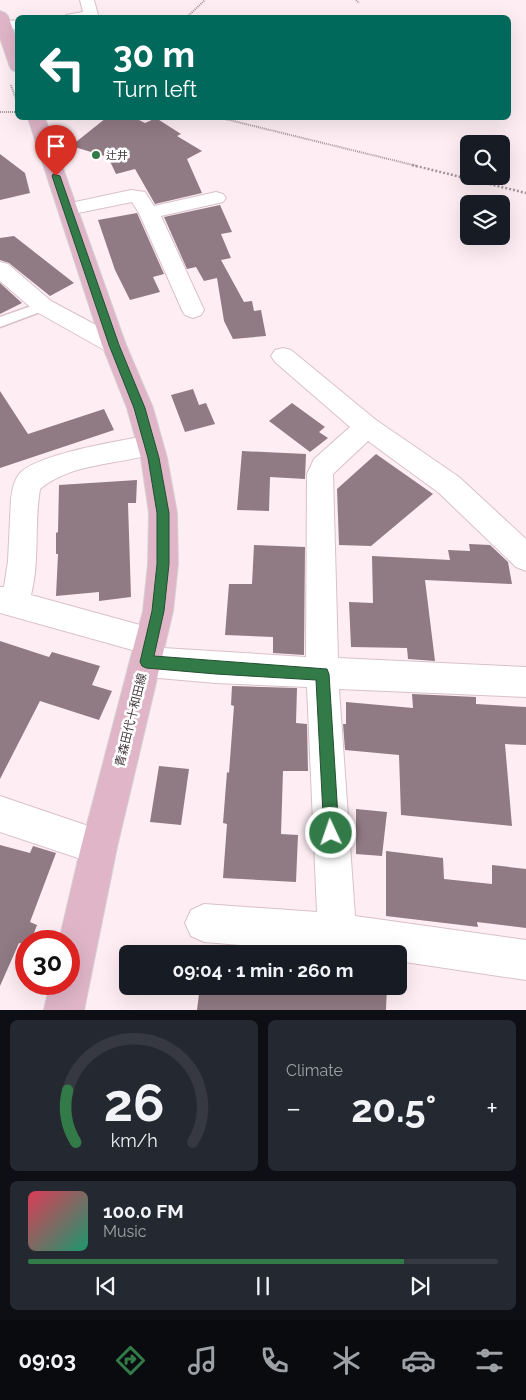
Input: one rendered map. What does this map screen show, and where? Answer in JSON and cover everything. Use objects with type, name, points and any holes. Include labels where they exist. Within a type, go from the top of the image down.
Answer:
[{"type":"main road","points":[[7,22],[15,55]]},
{"type":"main road","name":"青森田代十和田線","points":[[37,120],[114,345],[140,408],[150,445],[163,513],[163,564],[158,611],[99,847],[64,1010]]},
{"type":"street","points":[[87,0],[91,15]]},
{"type":"street","points":[[68,209],[138,196],[149,213],[193,310]]},
{"type":"street","points":[[149,213],[216,198]]},
{"type":"street","points":[[0,269],[43,306],[114,345]]},
{"type":"street","points":[[283,356],[367,427],[448,485],[526,558]]},
{"type":"street","points":[[337,933],[322,674],[320,474],[323,466],[367,427]]},
{"type":"street","points":[[150,445],[62,465],[42,472],[29,482],[25,495],[22,569],[7,602],[149,651],[216,668],[526,682]]},
{"type":"street","points":[[0,814],[99,847]]},
{"type":"street","points":[[204,923],[337,933],[526,960]]},
{"type":"lane","points":[[0,322],[43,306]]},
{"type":"path","points":[[189,15],[205,0]]},
{"type":"path","points":[[356,0],[359,3]]},
{"type":"path","points":[[0,112],[15,112]]},
{"type":"path","points":[[229,120],[526,193]]},
{"type":"building","points":[[104,120],[139,120],[145,123],[152,120],[159,120],[181,134],[177,136],[202,151],[187,159],[202,193],[155,204],[135,169],[116,174],[108,157],[71,146]]},
{"type":"building","points":[[0,154],[25,173],[30,193],[0,200]]},
{"type":"building","points":[[220,205],[232,232],[221,234],[231,258],[221,260],[244,302],[252,301],[254,311],[261,310],[266,336],[233,339],[224,321],[217,278],[204,281],[196,267],[187,269],[164,217]]},
{"type":"building","points":[[137,213],[164,274],[153,277],[160,292],[130,300],[115,270],[98,220]]},
{"type":"building","points":[[14,236],[74,283],[50,296],[9,263],[0,260],[0,238]]},
{"type":"building","points":[[0,283],[22,303],[0,314]]},
{"type":"building","points":[[193,389],[199,405],[206,403],[215,424],[185,432],[171,395]]},
{"type":"building","points":[[0,391],[28,434],[104,409],[114,430],[0,468]]},
{"type":"building","points":[[292,403],[325,427],[319,432],[328,438],[310,452],[269,421]]},
{"type":"building","points":[[242,451],[306,454],[305,479],[270,477],[269,511],[237,510]]},
{"type":"building","points":[[376,454],[433,494],[371,546],[339,545],[337,489]]},
{"type":"building","points":[[137,480],[136,503],[128,503],[131,597],[99,601],[99,592],[56,596],[58,554],[56,554],[56,533],[58,532],[59,485]]},
{"type":"building","points":[[469,544],[490,545],[508,562],[512,584],[425,580],[435,661],[408,659],[407,648],[351,647],[349,602],[373,603],[372,556],[450,560],[448,550],[470,551]]},
{"type":"building","points":[[254,545],[305,547],[304,655],[273,653],[273,637],[225,635],[229,584],[252,584]]},
{"type":"building","points":[[0,641],[49,657],[52,652],[100,666],[92,685],[112,691],[99,720],[40,701],[0,779]]},
{"type":"building","points":[[232,686],[297,688],[296,723],[307,724],[308,771],[283,771],[281,834],[298,835],[296,882],[223,878],[227,824],[223,823],[234,706],[231,705]]},
{"type":"building","points":[[412,694],[476,697],[476,704],[526,707],[526,745],[505,744],[512,826],[401,815],[399,755],[345,750],[343,724],[346,724],[346,702],[413,708]]},
{"type":"building","points":[[159,766],[189,769],[181,825],[150,822]]},
{"type":"building","points":[[356,809],[387,812],[382,856],[356,854]]},
{"type":"building","points":[[0,845],[30,853],[33,846],[56,853],[30,922],[37,925],[35,930],[15,930],[15,952],[0,986]]},
{"type":"building","points":[[386,851],[443,858],[444,879],[492,884],[492,865],[526,869],[526,928],[477,922],[478,927],[386,916]]},
{"type":"building","points":[[199,995],[387,995],[386,1010],[197,1010]]},
{"type":"place","name":"辻井","points":[[96,155]]},
{"type":"route","points":[[56,176],[114,345],[140,408],[154,458],[163,513],[163,564],[158,611],[146,662],[322,674],[331,833]]}]
